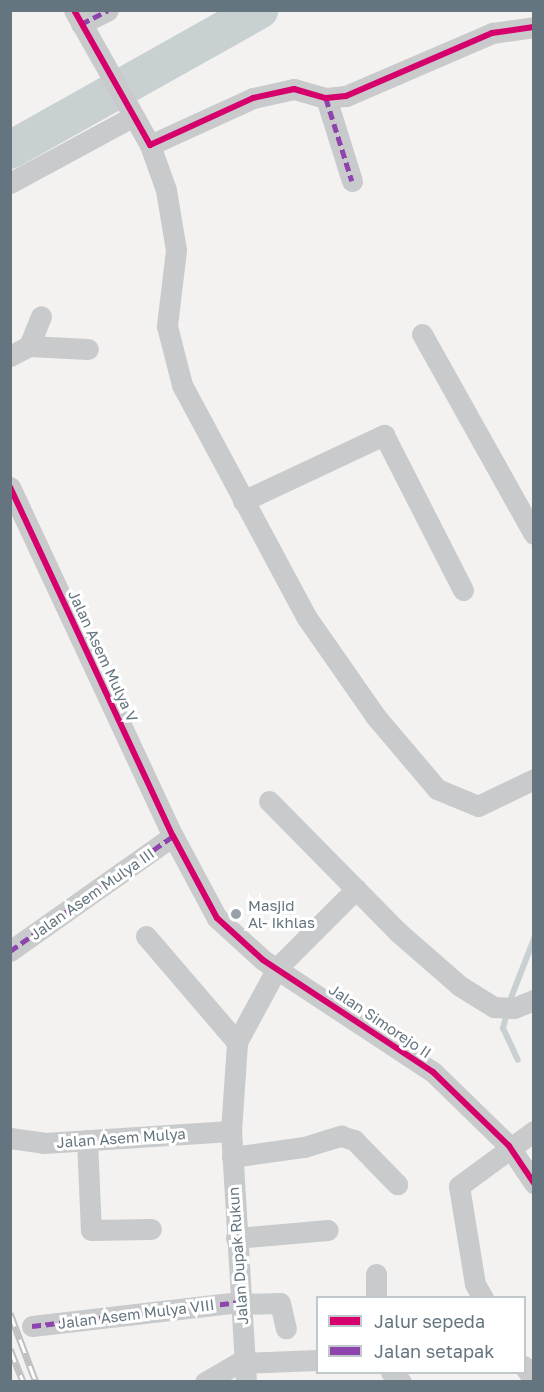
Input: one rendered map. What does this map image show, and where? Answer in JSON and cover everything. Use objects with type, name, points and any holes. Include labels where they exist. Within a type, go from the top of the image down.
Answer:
[{"type":"street","points":[[108,10],[77,17],[130,114],[150,145],[175,235],[170,353],[243,501],[307,618],[376,717],[437,789],[478,806],[534,779]]},
{"type":"street","points":[[150,145],[275,92],[294,89],[326,98],[368,88],[492,33],[534,27]]},
{"type":"street","points":[[326,98],[352,181]]},
{"type":"street","points":[[10,183],[130,114]]},
{"type":"street","points":[[20,351],[41,316]]},
{"type":"street","points":[[422,334],[534,534]]},
{"type":"street","points":[[20,351],[88,349]]},
{"type":"street","points":[[243,501],[384,435],[463,590]]},
{"type":"street","name":"Jalan Asem Mulya V","points":[[10,487],[173,836],[218,918],[277,968]]},
{"type":"street","points":[[269,801],[356,890],[460,986],[504,1007],[534,1000]]},
{"type":"street","name":"Jalan Asem Mulya III","points":[[10,951],[173,836]]},
{"type":"street","points":[[146,936],[204,1010],[237,1042],[277,968],[356,890]]},
{"type":"street","name":"Jalan Simorejo II","points":[[277,968],[414,1057],[509,1146],[534,1184]]},
{"type":"street","name":"Jalan Dupak Rukun","points":[[237,1042],[231,1131],[246,1372]]},
{"type":"street","name":"Jalan Asem Mulya","points":[[10,1138],[87,1140],[231,1131]]},
{"type":"street","points":[[483,1296],[459,1186],[509,1146],[534,1131]]},
{"type":"street","points":[[232,1156],[304,1147],[341,1136],[354,1140],[397,1184]]},
{"type":"street","points":[[87,1140],[91,1230],[151,1229]]},
{"type":"street","points":[[236,1239],[328,1230]]},
{"type":"street","points":[[376,1274],[376,1296]]},
{"type":"street","name":"Jalan Asem Mulya VIII","points":[[32,1326],[240,1303],[280,1303],[286,1328]]},
{"type":"street","points":[[205,1382],[228,1366],[246,1372],[316,1360]]},
{"type":"waterway","points":[[10,150],[259,10]]},
{"type":"waterway","points":[[509,1003],[534,939]]},
{"type":"waterway","points":[[507,1013],[503,1028],[518,1060]]},
{"type":"railway","points":[[10,1313],[36,1382]]},
{"type":"railway","points":[[10,1349],[23,1382]]},
{"type":"marked path","points":[[81,24],[108,10]]},
{"type":"marked path","points":[[326,98],[352,181]]},
{"type":"marked path","points":[[10,951],[173,836]]},
{"type":"marked path","points":[[32,1326],[240,1302]]},
{"type":"cycle path","points":[[74,10],[150,145],[253,98],[294,89],[326,98],[346,96],[492,33],[534,27]]},
{"type":"cycle path","points":[[10,487],[173,836],[217,918],[263,960],[433,1072],[509,1146],[534,1183]]},
{"type":"place","name":"Masjid Al- Ikhlas","points":[[236,914]]}]
